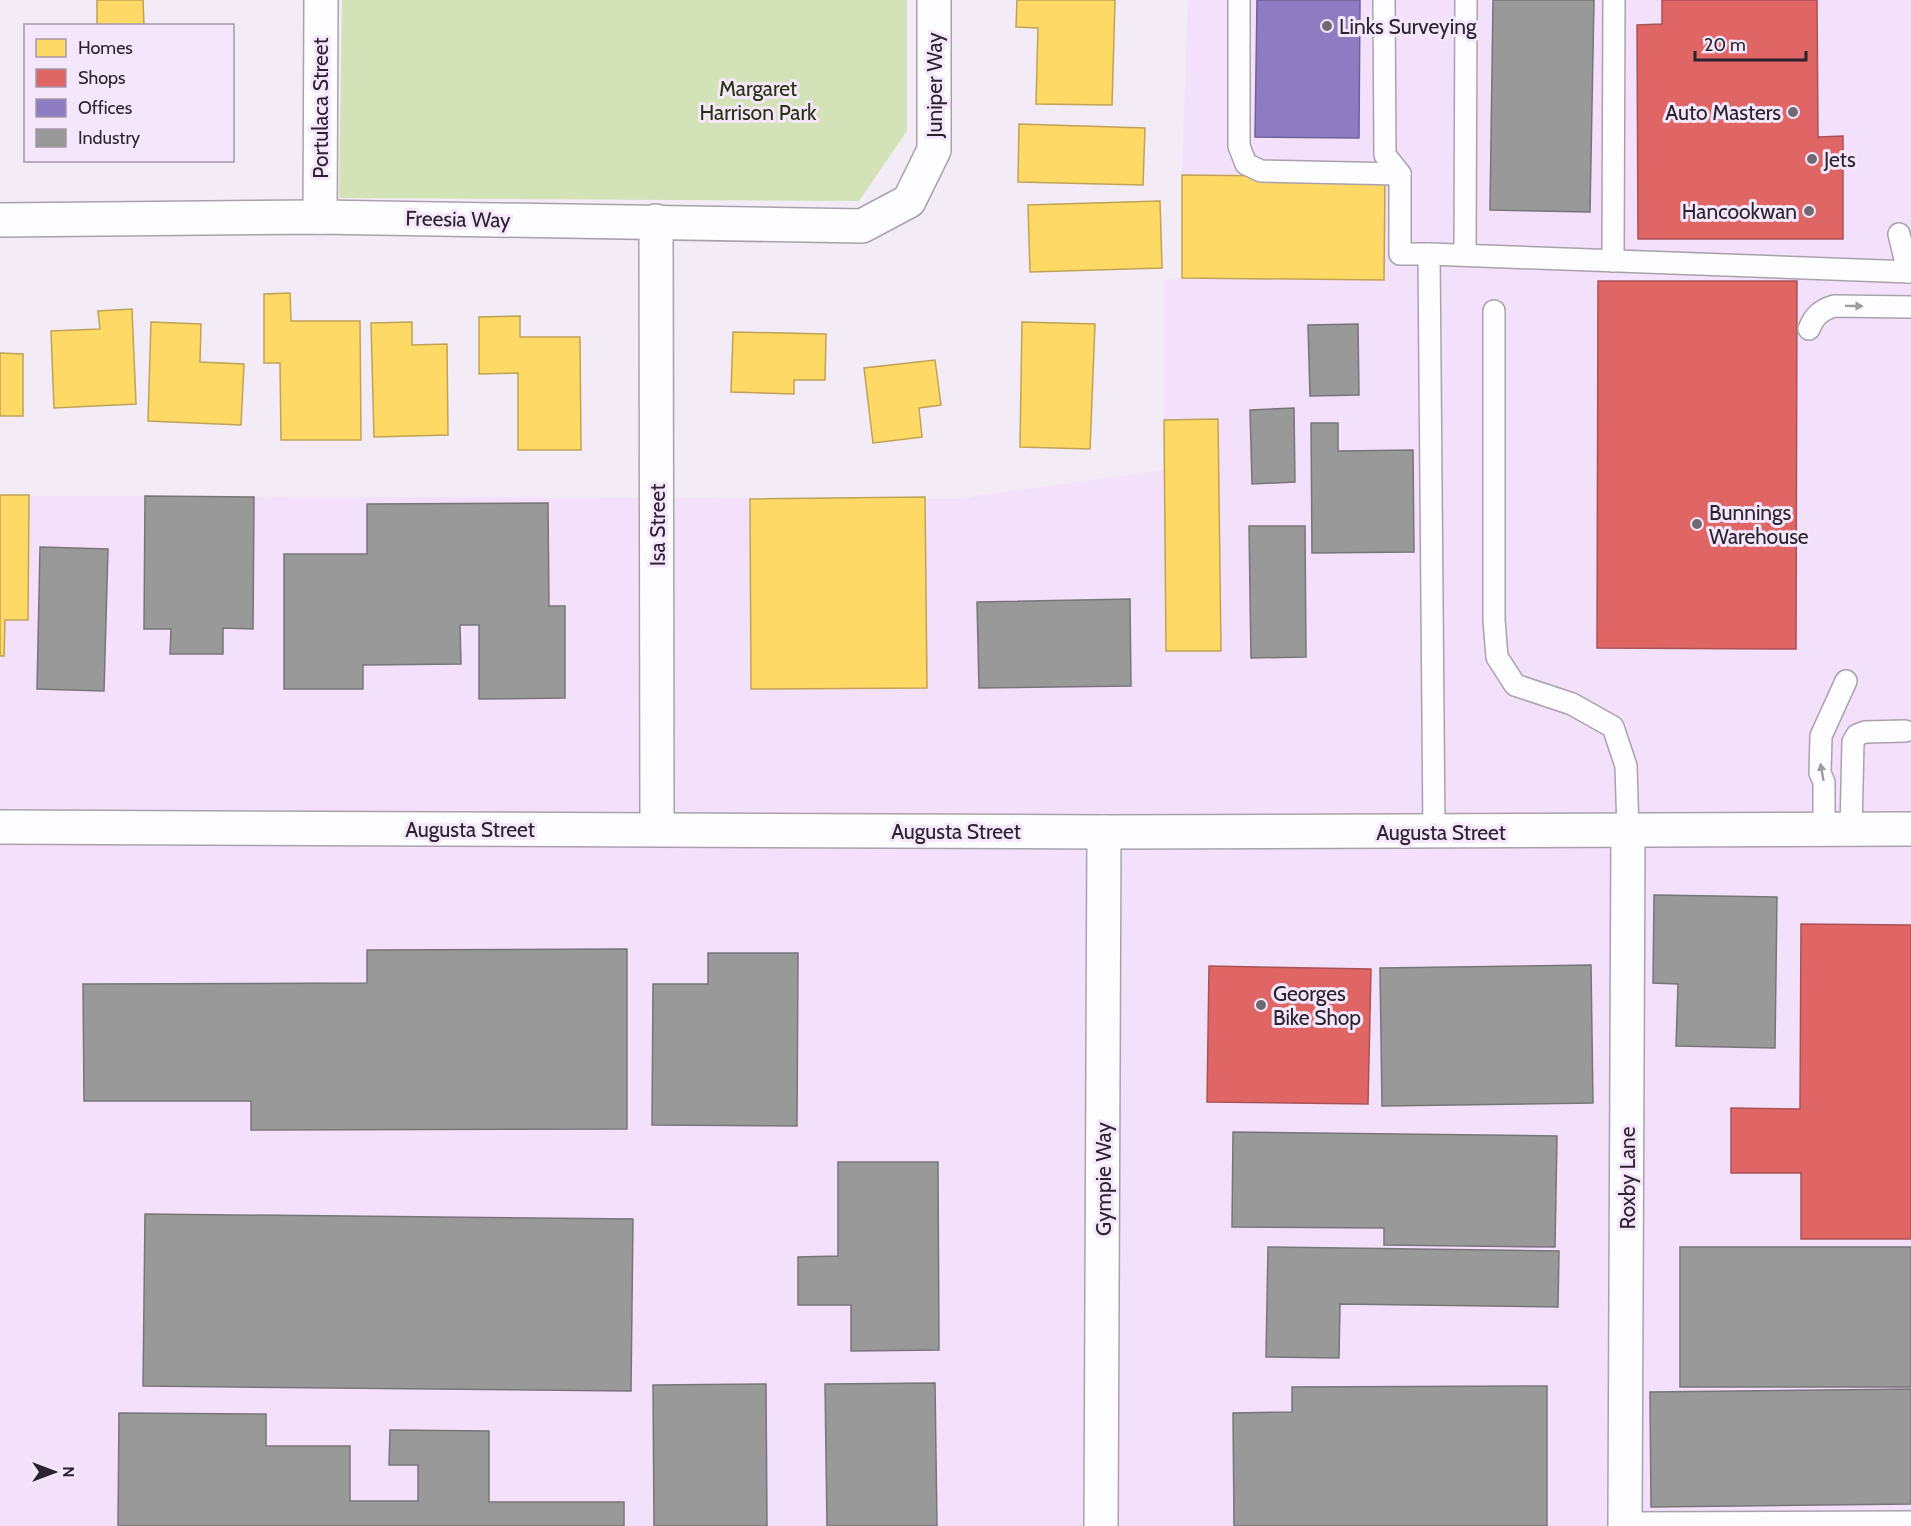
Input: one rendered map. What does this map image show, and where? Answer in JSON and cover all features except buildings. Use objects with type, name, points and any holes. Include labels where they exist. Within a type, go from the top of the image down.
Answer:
[{"type":"street","name":"Portulaca Street","points":[[320,217],[321,0]]},
{"type":"street","name":"Juniper Way","points":[[909,201],[934,150],[934,0]]},
{"type":"street","name":"Freesia Way","points":[[0,220],[320,217],[862,225],[909,201]]},
{"type":"street","name":"Isa Street","points":[[656,221],[657,829]]},
{"type":"street","name":"Augusta Street","points":[[0,827],[1104,832],[1911,829]]},
{"type":"street","name":"Roxby Lane","points":[[1625,1525],[1628,831]]},
{"type":"street","name":"Gympie Way","points":[[1101,1526],[1104,832]]},
{"type":"lane","points":[[1239,0],[1239,146],[1246,164],[1260,171],[1400,174]]},
{"type":"lane","points":[[1384,0],[1385,155],[1400,174],[1400,254],[1910,272],[1899,234]]},
{"type":"lane","points":[[1465,255],[1466,0]]},
{"type":"lane","points":[[1613,261],[1614,0]]},
{"type":"lane","points":[[1429,254],[1434,832]]},
{"type":"lane","points":[[1809,329],[1813,319],[1823,309],[1834,306],[1911,307]]},
{"type":"lane","points":[[1494,311],[1494,620],[1497,657],[1515,685],[1572,704],[1613,727],[1626,766],[1628,831]]},
{"type":"lane","points":[[1838,830],[1820,772],[1821,736],[1846,681]]},
{"type":"lane","points":[[1838,830],[1851,771],[1853,742],[1857,735],[1865,732],[1905,731]]},
{"type":"lane","points":[[1625,1525],[1911,1522]]},
{"type":"shaded area","points":[[1188,0],[1911,0],[1911,1526],[0,1526],[0,496],[955,499],[1164,470],[1164,280],[1182,277],[1182,175]]},
{"type":"green space","name":"Margaret Harrison Park","points":[[342,0],[907,0],[907,131],[859,201],[339,198]]},
{"type":"place","name":"Links Surveying","points":[[1327,26]]},
{"type":"place","name":"Auto Masters","points":[[1793,112]]},
{"type":"place","name":"Jets","points":[[1812,159]]},
{"type":"place","name":"Hancookwan","points":[[1809,211]]},
{"type":"place","name":"Bunnings Warehouse","points":[[1697,524]]},
{"type":"place","name":"Georges Bike Shop","points":[[1261,1005]]}]
